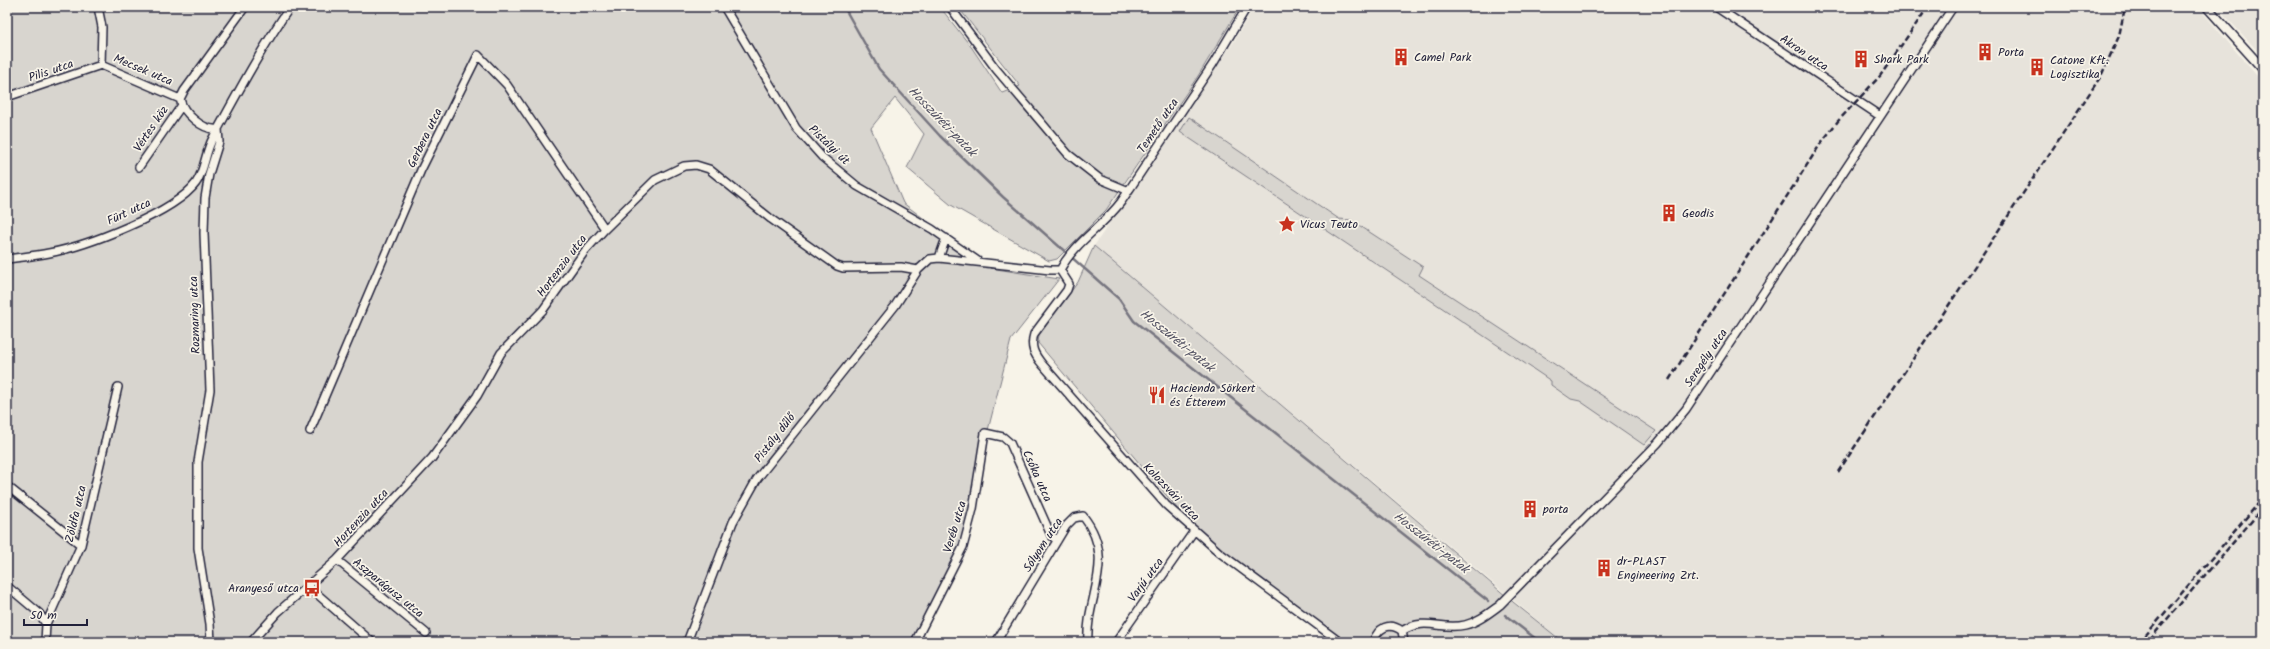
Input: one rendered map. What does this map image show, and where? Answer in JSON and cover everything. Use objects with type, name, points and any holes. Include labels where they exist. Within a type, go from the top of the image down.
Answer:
[{"type":"street","name":"Mecsek utca","points":[[98,7],[103,39],[101,64],[181,102],[200,123],[212,130],[218,129]]},
{"type":"street","name":"Vértes köz","points":[[139,167],[181,102],[184,91],[245,7]]},
{"type":"street","name":"Rozmaring utca","points":[[211,642],[210,624],[198,548],[198,462],[210,390],[204,233],[205,198],[209,174],[219,142],[218,129],[231,103],[290,7]]},
{"type":"street","name":"Pistályi út","points":[[724,7],[796,128],[805,140],[857,186],[946,238],[978,261]]},
{"type":"street","points":[[950,7],[992,64],[1068,154],[1100,179],[1129,191]]},
{"type":"street","name":"Temető utca","points":[[1060,270],[1065,259],[1104,222],[1129,191],[1213,64],[1247,7]]},
{"type":"street","name":"Akron utca","points":[[1716,7],[1880,116]]},
{"type":"street","name":"Seregély utca","points":[[1402,631],[1416,624],[1424,623],[1465,625],[1486,615],[1500,605],[1658,443],[1686,409],[1953,7]]},
{"type":"street","points":[[2207,7],[2263,69]]},
{"type":"street","name":"Gerbera utca","points":[[310,431],[421,170],[478,55],[507,85],[605,229]]},
{"type":"street","name":"Pilis utca","points":[[7,97],[101,64]]},
{"type":"street","name":"Fürt utca","points":[[7,259],[50,253],[111,233],[134,224],[177,201],[196,182],[210,144],[218,129]]},
{"type":"street","name":"Hortenzia utca","points":[[251,642],[278,612],[337,560],[432,458],[477,396],[501,353],[543,310],[585,251],[605,229],[655,180],[684,166],[702,166],[709,168],[771,219],[837,266],[843,268],[900,267],[918,270]]},
{"type":"street","points":[[939,258],[946,238]]},
{"type":"street","points":[[918,270],[930,259],[939,258],[1060,270]]},
{"type":"street","name":"Pistály dűlő","points":[[687,642],[733,522],[757,479],[888,315],[918,270]]},
{"type":"street","name":"Kolozsvári utca","points":[[1060,270],[1069,284],[1065,293],[1041,324],[1031,343],[1036,357],[1166,505],[1194,531],[1328,635],[1340,642]]},
{"type":"street","name":"Zöldfa utca","points":[[45,642],[46,624],[81,546],[118,387]]},
{"type":"street","name":"Csóka utca","points":[[986,433],[1003,437],[1010,443],[1051,535],[1057,541]]},
{"type":"street","name":"Veréb utca","points":[[915,642],[963,547],[973,509],[986,433]]},
{"type":"street","points":[[7,486],[81,546]]},
{"type":"street","name":"Sólyom utca","points":[[996,642],[1057,541],[1074,518],[1083,516],[1092,528],[1098,551],[1099,580],[1088,642]]},
{"type":"street","name":"Varjú utca","points":[[1116,642],[1194,531]]},
{"type":"street","name":"Aszparágusz utca","points":[[337,560],[426,633]]},
{"type":"street","points":[[7,586],[39,613],[46,624]]},
{"type":"street","points":[[308,586],[372,642]]},
{"type":"street","points":[[1373,642],[1378,631],[1385,626],[1394,626],[1402,631],[1404,642]]},
{"type":"shaded area","points":[[7,7],[940,7],[972,48],[1002,93],[1020,86],[958,7],[1240,7],[1198,76],[1106,210],[1057,259],[1049,261],[951,205],[907,168],[924,134],[895,98],[871,128],[903,203],[990,268],[1059,279],[1011,340],[986,438],[964,549],[917,642],[7,642]]},
{"type":"shaded area","points":[[1254,7],[2198,7],[2263,83],[2263,642],[1563,642],[1094,246],[1233,43]]},
{"type":"shaded area","points":[[2217,7],[2263,7],[2263,57]]},
{"type":"shaded area","points":[[1189,117],[1339,219],[1351,220],[1423,267],[1419,275],[1656,431],[1644,445],[1580,401],[1571,399],[1551,385],[1551,381],[1180,132]]},
{"type":"shaded area","points":[[1094,246],[1513,602],[1563,642],[1336,642],[1193,527],[1038,343],[1039,335],[1078,282]]},
{"type":"waterway","name":"Hosszúréti-patak","points":[[844,7],[879,69],[940,136],[1003,197],[1119,299],[1134,321],[1488,601]]},
{"type":"waterway","name":"Hosszúréti-patak","points":[[1505,615],[1540,642]]},
{"type":"railway","points":[[1669,380],[1821,143],[1838,121],[1880,76],[1928,7]]},
{"type":"railway","points":[[1838,472],[2101,76],[2119,36],[2125,7]]},
{"type":"railway","points":[[2145,636],[2263,498]]},
{"type":"railway","points":[[2149,640],[2263,508]]},
{"type":"place","name":"Porta","points":[[1985,52]]},
{"type":"place","name":"Camel Park","points":[[1401,57]]},
{"type":"place","name":"Shark Park","points":[[1861,59]]},
{"type":"place","name":"Catone Kft. Logisztika","points":[[2037,67]]},
{"type":"place","name":"Geodis","points":[[1669,213]]},
{"type":"place","name":"Vicus Teuto","points":[[1287,224]]},
{"type":"place","name":"Hacienda Sörkert és Étterem","points":[[1157,395]]},
{"type":"place","name":"porta","points":[[1530,509]]},
{"type":"place","name":"dr-PLAST Engineering Zrt.","points":[[1604,568]]},
{"type":"place","name":"Aranyeső utca","points":[[312,588]]}]
